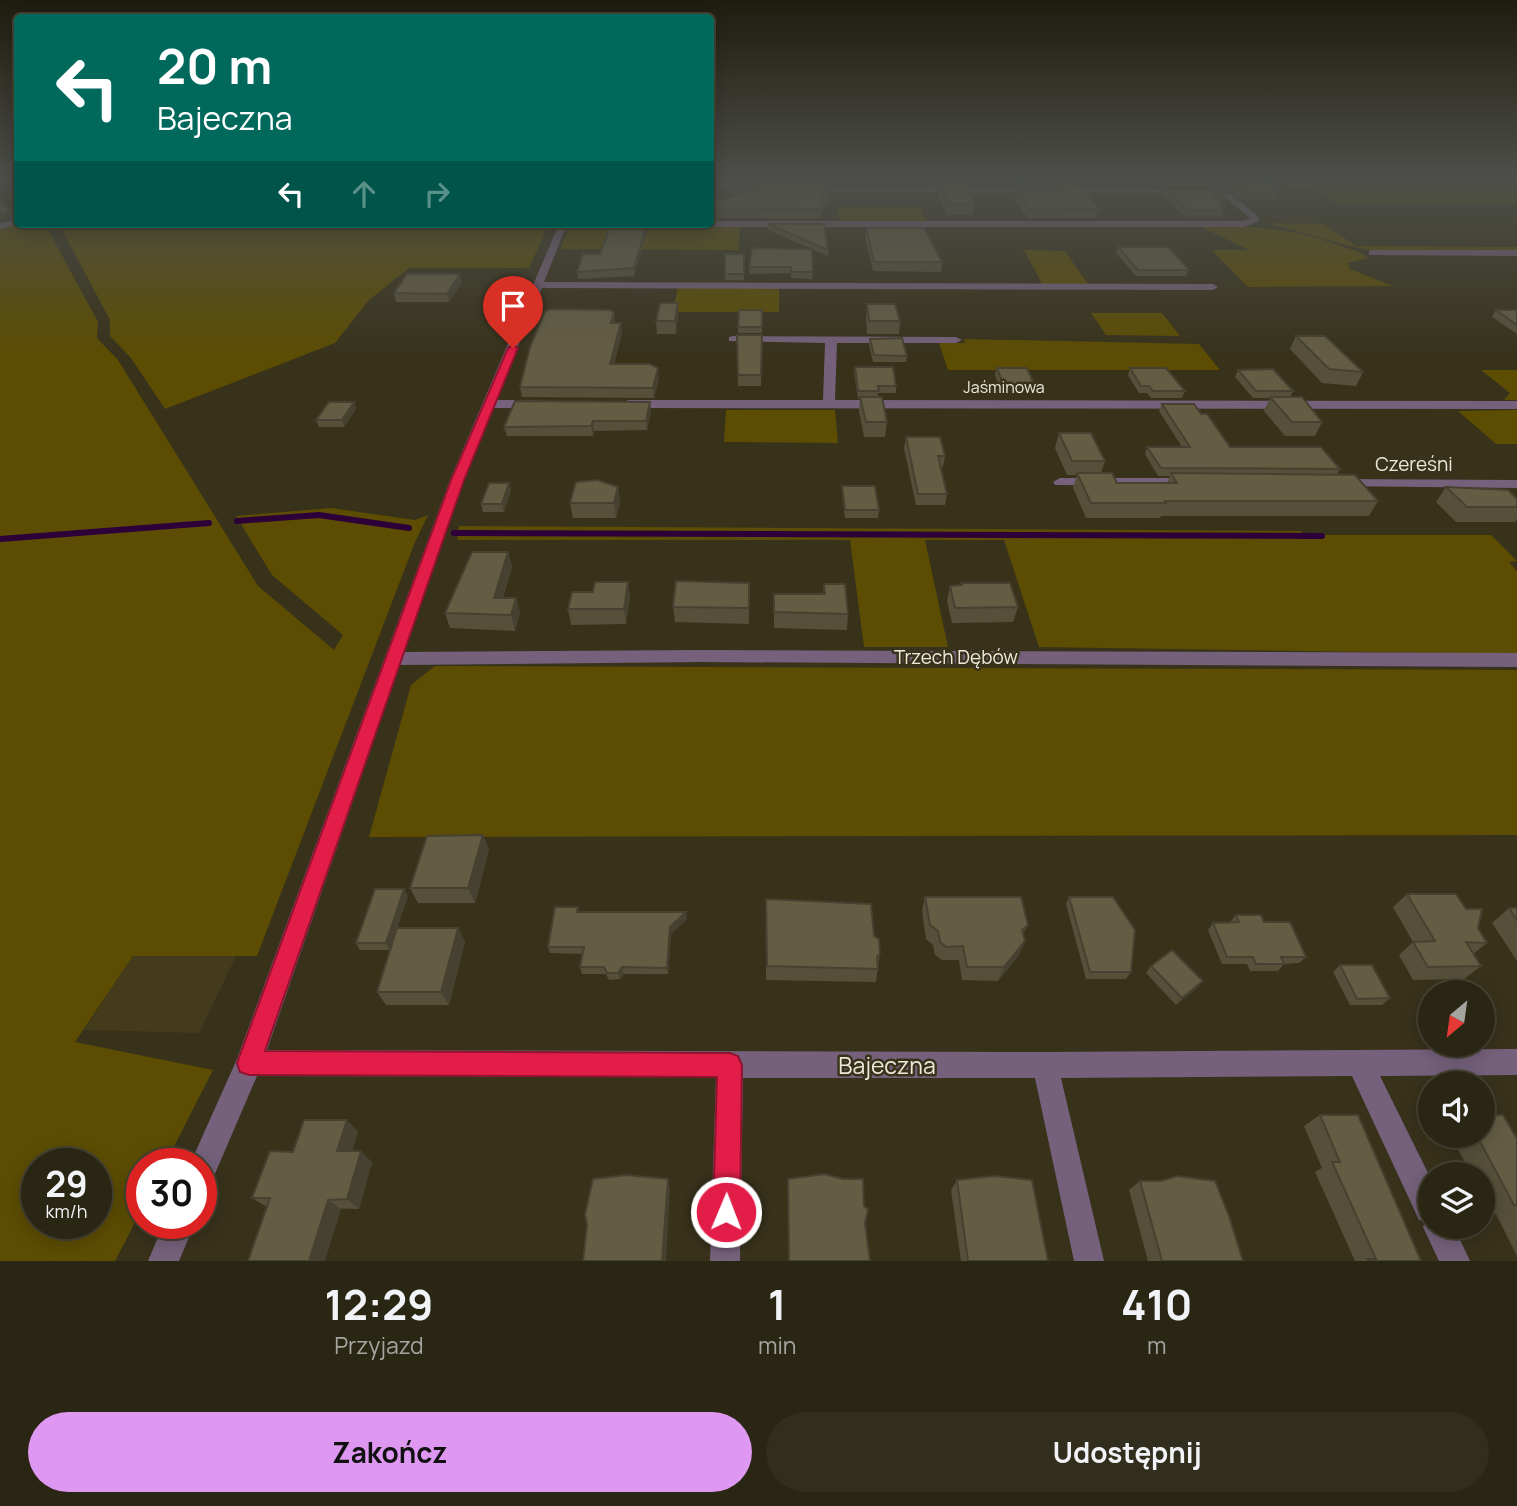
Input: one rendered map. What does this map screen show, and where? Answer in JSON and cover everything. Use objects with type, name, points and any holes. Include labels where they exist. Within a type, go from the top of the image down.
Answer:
[{"type":"street","points":[[212,1148],[249,1063],[457,480],[491,404],[557,238]]},
{"type":"street","points":[[1372,253],[1517,253]]},
{"type":"street","points":[[538,285],[1213,287]]},
{"type":"street","points":[[733,339],[956,340]]},
{"type":"street","points":[[829,405],[831,339]]},
{"type":"street","points":[[491,404],[545,404]]},
{"type":"street","name":"Jaśminowa","points":[[613,404],[1517,405]]},
{"type":"street","points":[[1060,482],[1212,482]]},
{"type":"street","name":"Czereśni","points":[[1323,483],[1517,484]]},
{"type":"street","name":"Trzech Dębów","points":[[395,659],[701,656],[1517,660]]},
{"type":"street","name":"Bajeczna","points":[[249,1063],[1045,1065],[1517,1062]]},
{"type":"street","points":[[1360,1064],[1418,1184]]},
{"type":"street","points":[[725,1261],[730,1065]]},
{"type":"street","points":[[1045,1065],[1088,1261]]},
{"type":"street","points":[[163,1261],[173,1239]]},
{"type":"street","points":[[1444,1239],[1455,1261]]},
{"type":"shaded area","points":[[0,238],[52,238],[98,322],[97,338],[118,360],[258,586],[334,650],[343,635],[272,575],[236,516],[331,508],[415,520],[428,515],[415,542],[257,956],[133,956],[75,1042],[213,1070],[173,1148],[126,1148],[126,1239],[115,1261],[0,1261]]},
{"type":"shaded area","points":[[66,238],[543,238],[529,268],[409,268],[368,301],[335,343],[165,409],[131,358],[110,336],[110,320]]},
{"type":"shaded area","points":[[565,238],[740,238],[739,250],[560,249]]},
{"type":"shaded area","points":[[1224,238],[1314,238],[1363,254],[1368,258],[1348,263],[1350,269],[1393,286],[1248,287],[1212,250],[1249,250]]},
{"type":"shaded area","points":[[1320,238],[1344,238],[1356,246],[1517,247],[1517,251],[1370,250]]},
{"type":"shaded area","points":[[1024,250],[1065,251],[1088,284],[1042,284]]},
{"type":"shaded area","points":[[678,286],[779,287],[779,312],[673,312]]},
{"type":"shaded area","points":[[1091,313],[1162,313],[1180,336],[1106,335]]},
{"type":"shaded area","points":[[964,339],[1199,344],[1220,370],[948,370],[939,343],[965,343]]},
{"type":"shaded area","points":[[1481,370],[1517,370],[1517,400],[1504,400],[1510,393]]},
{"type":"shaded area","points":[[726,410],[835,410],[838,443],[724,442]]},
{"type":"shaded area","points":[[1517,410],[1517,444],[1496,444],[1458,411]]},
{"type":"shaded area","points":[[459,526],[1301,531],[1304,535],[1491,535],[1517,561],[1509,562],[1517,571],[1517,654],[1039,647],[1004,540],[925,540],[948,647],[864,647],[850,540],[460,540],[457,539]]},
{"type":"shaded area","points":[[435,666],[1517,670],[1517,835],[369,837],[411,685]]},
{"type":"shaded area","points":[[133,956],[236,956],[199,1033],[84,1030]]},
{"type":"building","points":[[606,238],[643,238],[634,268],[577,272],[583,254],[600,254]]},
{"type":"building","points":[[800,238],[826,238],[828,250]]},
{"type":"building","points":[[868,238],[929,238],[942,262],[874,262]]},
{"type":"building","points":[[1118,247],[1168,247],[1189,270],[1138,270]]},
{"type":"building","points":[[752,248],[812,249],[813,272],[791,272],[791,267],[749,267]]},
{"type":"building","points":[[725,254],[744,254],[744,274],[725,274]]},
{"type":"building","points":[[407,274],[460,274],[447,294],[394,293]]},
{"type":"building","points":[[660,303],[678,303],[675,321],[656,321]]},
{"type":"building","points":[[867,304],[895,304],[900,321],[869,321]]},
{"type":"building","points":[[611,310],[614,313],[611,323],[621,323],[610,364],[650,364],[658,368],[653,388],[520,387],[530,347],[545,311]]},
{"type":"building","points":[[739,310],[762,310],[762,327],[738,327]]},
{"type":"building","points":[[1496,310],[1517,310],[1517,325]]},
{"type":"building","points":[[737,335],[762,335],[761,375],[738,375]]},
{"type":"building","points":[[1296,336],[1325,336],[1363,372],[1329,369]]},
{"type":"building","points":[[902,338],[907,356],[874,355],[870,339]]},
{"type":"building","points":[[855,367],[893,367],[896,386],[878,386],[879,391],[858,391]]},
{"type":"building","points":[[997,368],[1027,368],[1035,386],[1004,386]]},
{"type":"building","points":[[1130,368],[1166,368],[1185,391],[1153,391],[1149,386],[1141,386]]},
{"type":"building","points":[[1273,369],[1293,391],[1256,391],[1238,370]]},
{"type":"building","points":[[860,397],[882,397],[887,422],[866,422]]},
{"type":"building","points":[[1270,397],[1302,397],[1322,422],[1292,422]]},
{"type":"building","points":[[515,401],[650,402],[646,421],[593,421],[591,426],[504,427]]},
{"type":"building","points":[[329,402],[354,402],[342,420],[316,420]]},
{"type":"building","points":[[1162,404],[1194,404],[1201,414],[1207,414],[1230,447],[1321,447],[1340,469],[1161,468],[1147,447],[1190,447]]},
{"type":"building","points":[[1059,433],[1091,433],[1105,461],[1072,461]]},
{"type":"building","points":[[906,437],[940,437],[945,456],[938,456],[947,494],[918,494]]},
{"type":"building","points":[[1077,473],[1112,473],[1117,483],[1177,483],[1171,473],[1355,475],[1378,501],[1091,503]]},
{"type":"building","points":[[597,480],[618,487],[614,503],[570,503],[576,482]]},
{"type":"building","points":[[489,483],[509,483],[502,504],[481,504]]},
{"type":"building","points":[[842,486],[875,486],[879,510],[845,510]]},
{"type":"building","points":[[1446,487],[1508,490],[1517,499],[1517,507],[1467,507]]},
{"type":"building","points":[[472,552],[508,552],[494,598],[516,598],[511,615],[445,613]]},
{"type":"building","points":[[676,581],[749,583],[749,608],[673,607]]},
{"type":"building","points":[[595,582],[628,582],[624,609],[568,609],[572,592],[593,592]]},
{"type":"building","points":[[961,583],[1010,583],[1018,607],[955,608],[950,586],[962,585]]},
{"type":"building","points":[[824,584],[845,584],[848,614],[774,612],[774,594],[825,594]]},
{"type":"building","points":[[483,835],[468,888],[410,888],[427,836]]},
{"type":"building","points":[[375,889],[404,889],[386,943],[356,943]]},
{"type":"building","points":[[1407,894],[1456,894],[1466,909],[1482,909],[1478,928],[1487,943],[1466,942],[1481,966],[1428,967],[1413,942],[1435,941]]},
{"type":"building","points":[[925,897],[1021,897],[1028,925],[1022,930],[1025,941],[1004,967],[967,967],[963,946],[946,947],[940,942],[938,931],[930,925]]},
{"type":"building","points":[[1069,897],[1113,897],[1135,930],[1131,972],[1090,972]]},
{"type":"building","points":[[766,899],[871,904],[874,936],[879,939],[878,969],[767,966]]},
{"type":"building","points":[[555,907],[578,907],[577,912],[686,912],[670,927],[667,968],[622,967],[618,973],[607,973],[604,967],[580,967],[584,947],[548,947]]},
{"type":"building","points":[[1509,908],[1517,908],[1517,920]]},
{"type":"building","points":[[1236,915],[1261,915],[1264,922],[1290,922],[1306,957],[1281,957],[1284,964],[1256,964],[1253,957],[1227,957],[1213,923],[1239,922]]},
{"type":"building","points":[[397,928],[458,928],[441,992],[377,992]]},
{"type":"building","points":[[1172,950],[1203,981],[1182,998],[1151,966]]},
{"type":"building","points":[[1340,965],[1372,965],[1390,998],[1357,999]]},
{"type":"building","points":[[1320,1115],[1358,1115],[1421,1261],[1368,1261],[1367,1259],[1376,1259],[1332,1162],[1340,1162]]},
{"type":"building","points":[[1495,1115],[1503,1115],[1517,1139],[1517,1205],[1514,1205],[1495,1170],[1495,1162],[1491,1162],[1483,1148],[1495,1148]]},
{"type":"building","points":[[304,1120],[347,1120],[337,1151],[361,1151],[347,1199],[328,1200],[309,1261],[248,1261],[270,1198],[252,1198],[270,1151],[293,1152]]},
{"type":"building","points":[[824,1174],[843,1179],[863,1179],[864,1206],[868,1209],[865,1223],[870,1261],[789,1261],[788,1179]]},
{"type":"building","points":[[626,1175],[668,1179],[662,1261],[583,1261],[587,1225],[585,1214],[593,1179]]},
{"type":"building","points":[[994,1176],[1032,1180],[1048,1261],[968,1261],[957,1180]]},
{"type":"building","points":[[1177,1176],[1215,1181],[1243,1261],[1162,1261],[1140,1181],[1161,1181]]},
{"type":"waterway","points":[[237,521],[319,515],[409,528]]},
{"type":"waterway","points":[[0,539],[209,523]]},
{"type":"waterway","points":[[454,533],[1322,536]]},
{"type":"route","points":[[513,348],[457,480],[249,1063],[730,1065],[726,1212]]}]
